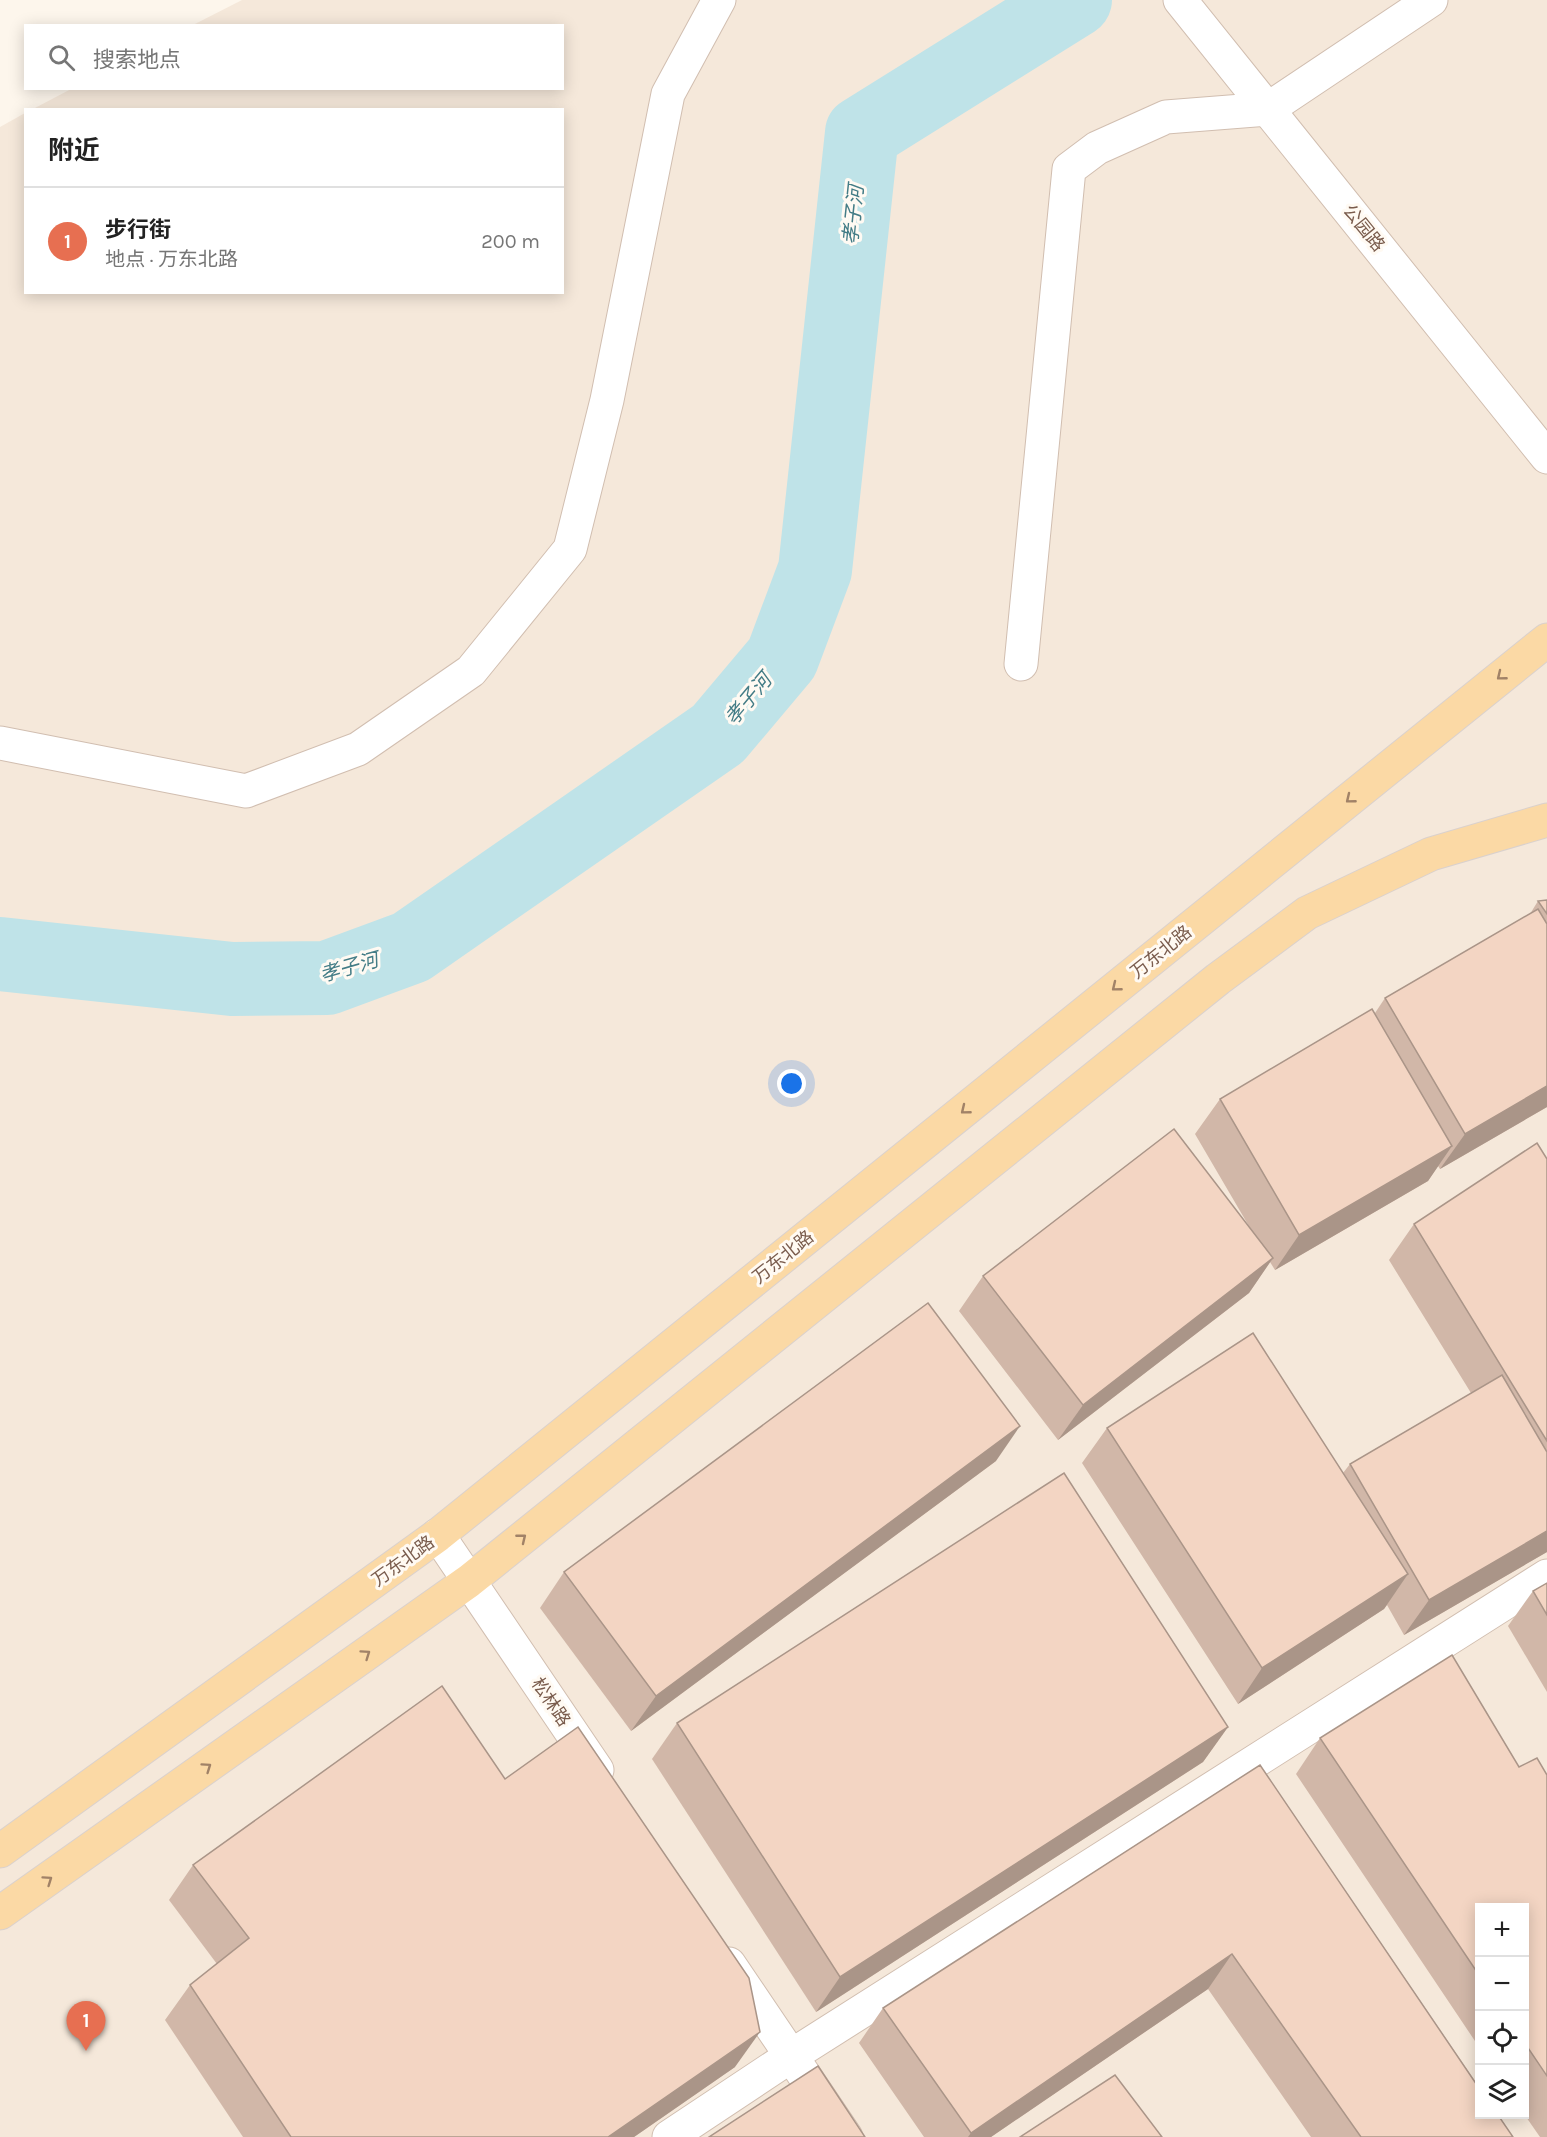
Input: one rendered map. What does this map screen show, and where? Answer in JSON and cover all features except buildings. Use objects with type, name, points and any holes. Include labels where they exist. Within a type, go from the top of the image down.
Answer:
[{"type":"main road","name":"万东北路","points":[[0,1851],[438,1536],[1547,640]]},
{"type":"main road","points":[[0,1913],[469,1581],[1218,979],[1307,913],[1431,855],[1547,820]]},
{"type":"street","points":[[0,743],[246,791],[358,749],[471,671],[570,549],[608,400],[668,94],[719,0]]},
{"type":"street","name":"公园路","points":[[1180,0],[1547,457]]},
{"type":"street","points":[[1021,664],[1069,169],[1097,148],[1166,117],[1268,109],[1431,0]]},
{"type":"street","name":"松林路","points":[[438,1536],[616,1799]]},
{"type":"street","points":[[669,2137],[791,2056],[1256,1774],[1547,1576]]},
{"type":"street","points":[[711,1937],[846,2137]]},
{"type":"shaded area","points":[[242,0],[1547,0],[1547,2137],[0,2137],[0,127],[24,114],[24,294],[564,294],[564,108],[35,108],[69,90],[564,90],[564,24],[195,24]]},
{"type":"waterway","name":"孝子河","points":[[0,954],[232,979],[327,978],[411,947],[718,734],[782,658],[815,570],[862,133],[1075,0]]},
{"type":"place","name":"步行街","points":[[86,2051]]}]
